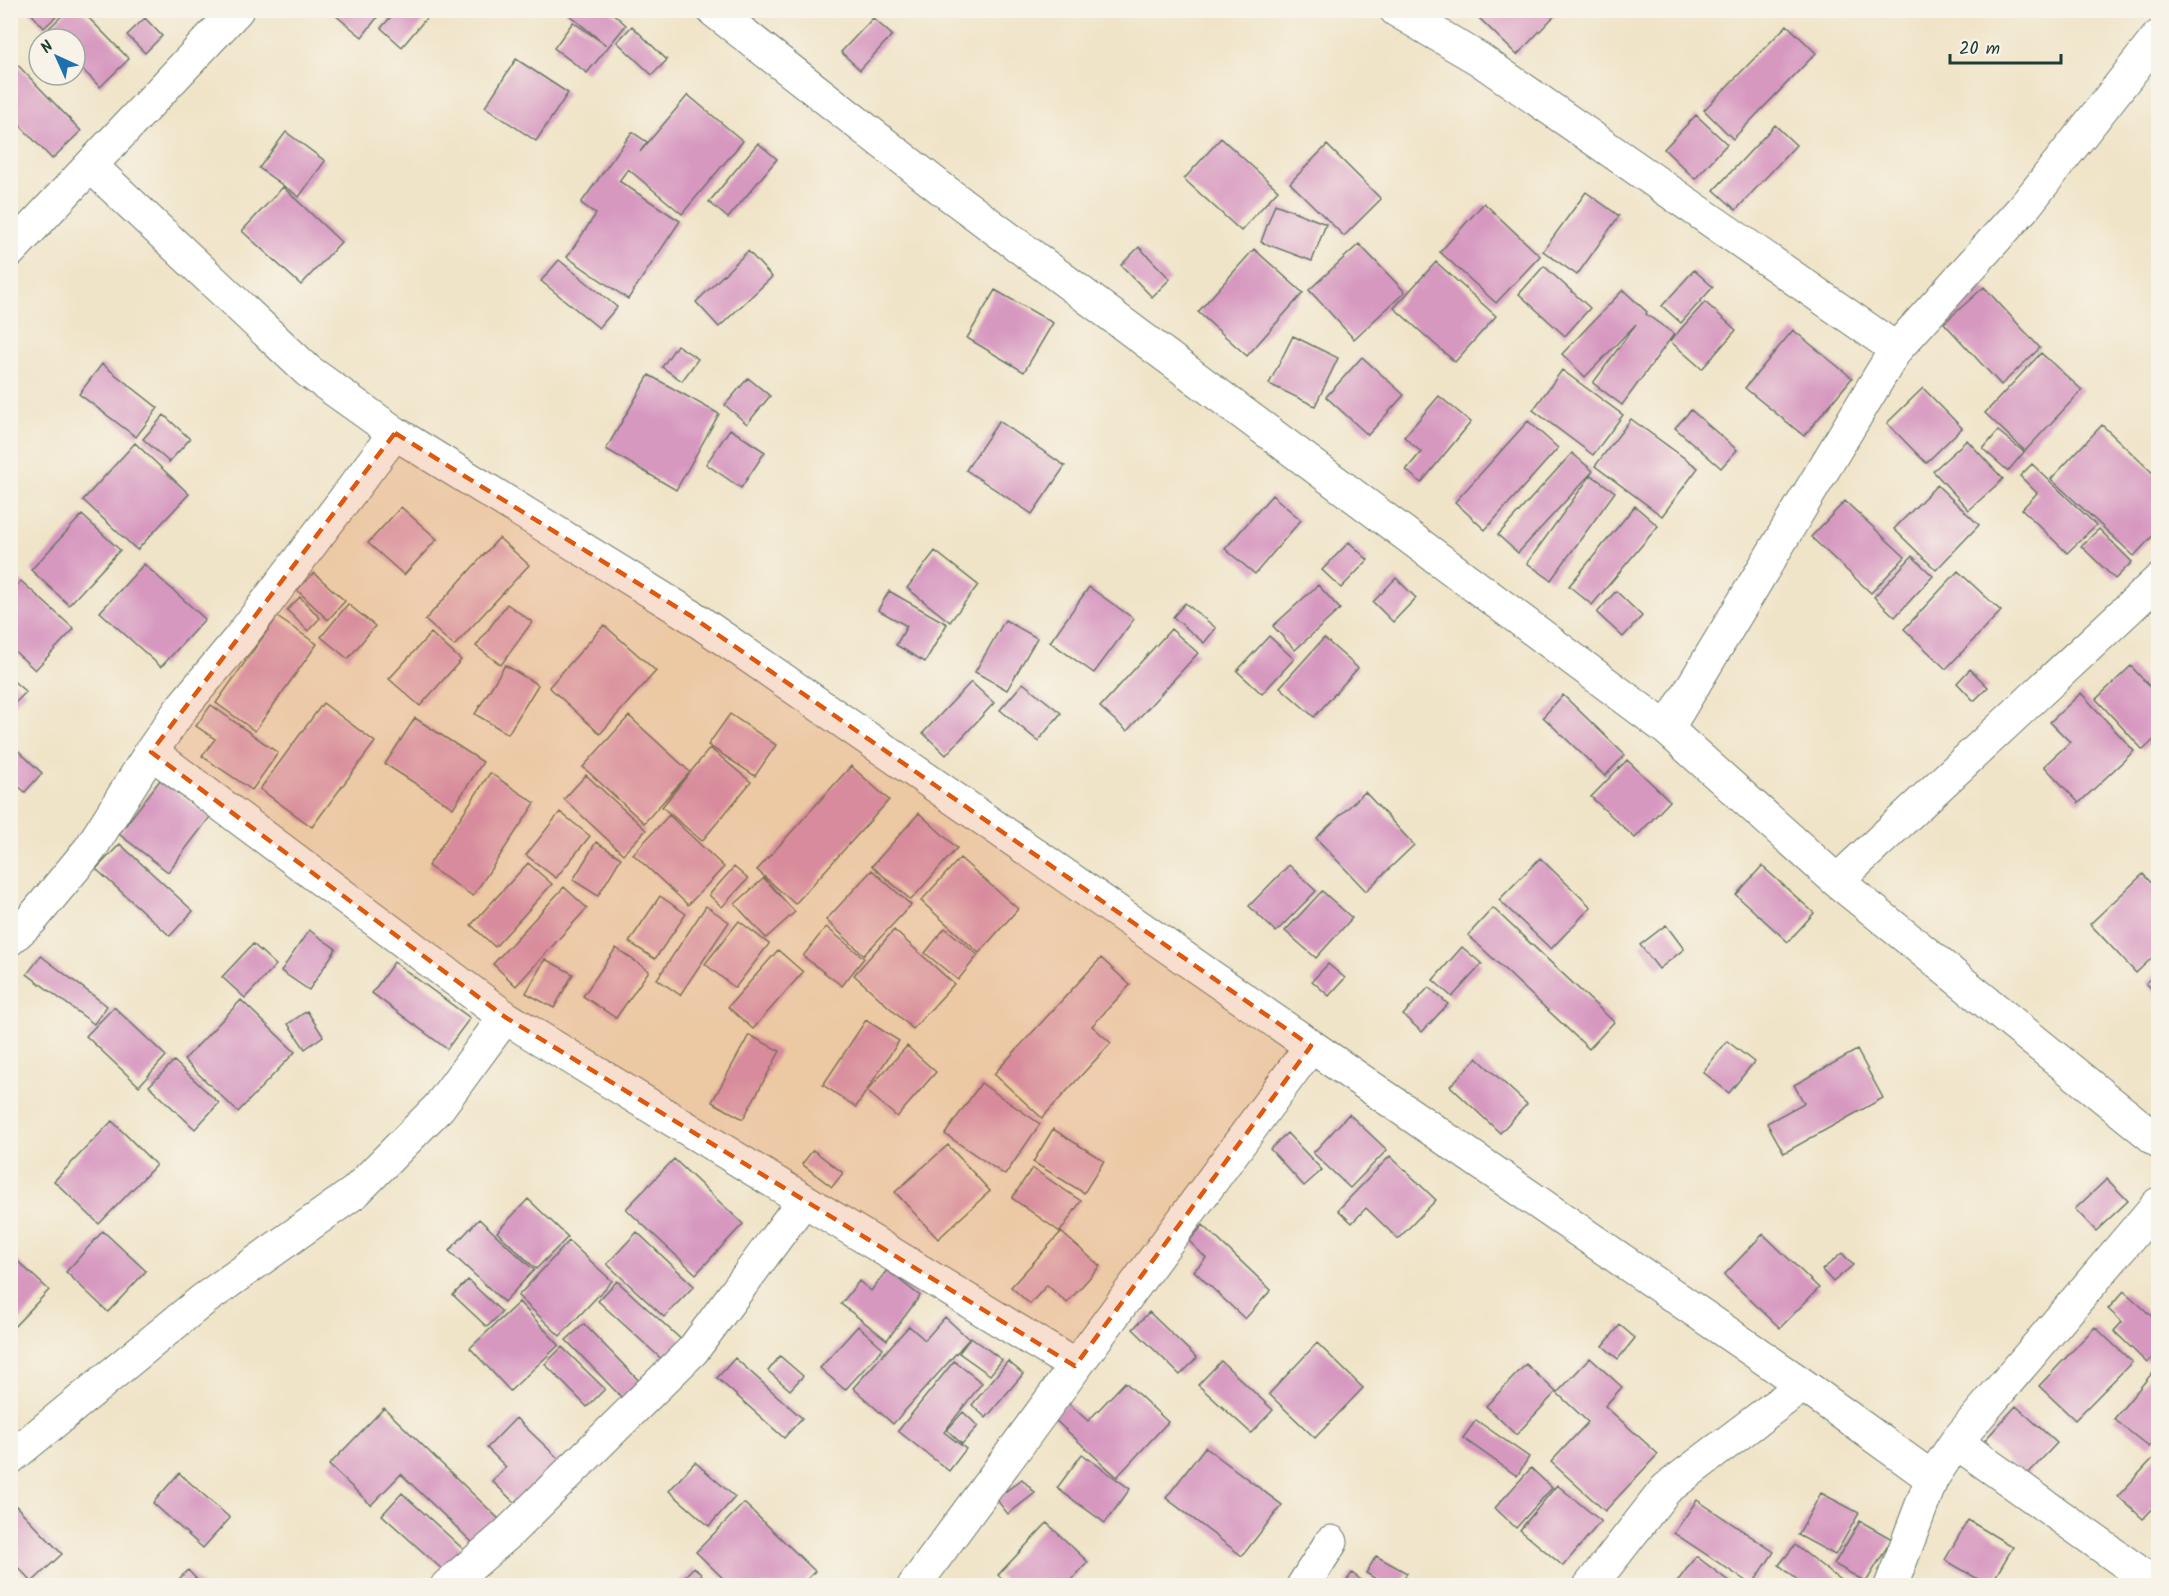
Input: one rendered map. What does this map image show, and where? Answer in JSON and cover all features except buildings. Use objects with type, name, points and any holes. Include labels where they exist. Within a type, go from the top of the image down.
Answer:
[{"type":"street","points":[[10,252],[237,10]]},
{"type":"street","points":[[713,10],[942,189],[1667,729],[1837,881],[2157,1139]]},
{"type":"street","points":[[1396,10],[1479,59],[1896,349]]},
{"type":"street","points":[[1667,729],[1896,349],[2025,206],[2158,37]]},
{"type":"street","points":[[91,166],[308,371],[395,433],[691,616],[1803,1385],[1932,1478]]},
{"type":"street","points":[[10,939],[32,919],[90,849],[183,706],[239,639],[395,433]]},
{"type":"street","points":[[1837,881],[2156,588]]},
{"type":"street","points":[[151,752],[505,1017],[1075,1366]]},
{"type":"street","points":[[10,1458],[203,1300],[355,1192],[439,1107],[505,1017]]},
{"type":"street","points":[[914,1586],[1311,1046]]},
{"type":"street","points":[[447,1586],[506,1536],[693,1350],[804,1200]]},
{"type":"street","points":[[1891,1586],[1932,1478],[1956,1442],[2158,1204]]},
{"type":"street","points":[[1590,1586],[1666,1489],[1803,1385]]},
{"type":"street","points":[[1956,1442],[2158,1586]]},
{"type":"street","points":[[1303,1586],[1331,1542]]},
{"type":"highlighted area","points":[[395,433],[691,616],[1311,1046],[1075,1366],[505,1017],[151,752]]}]
